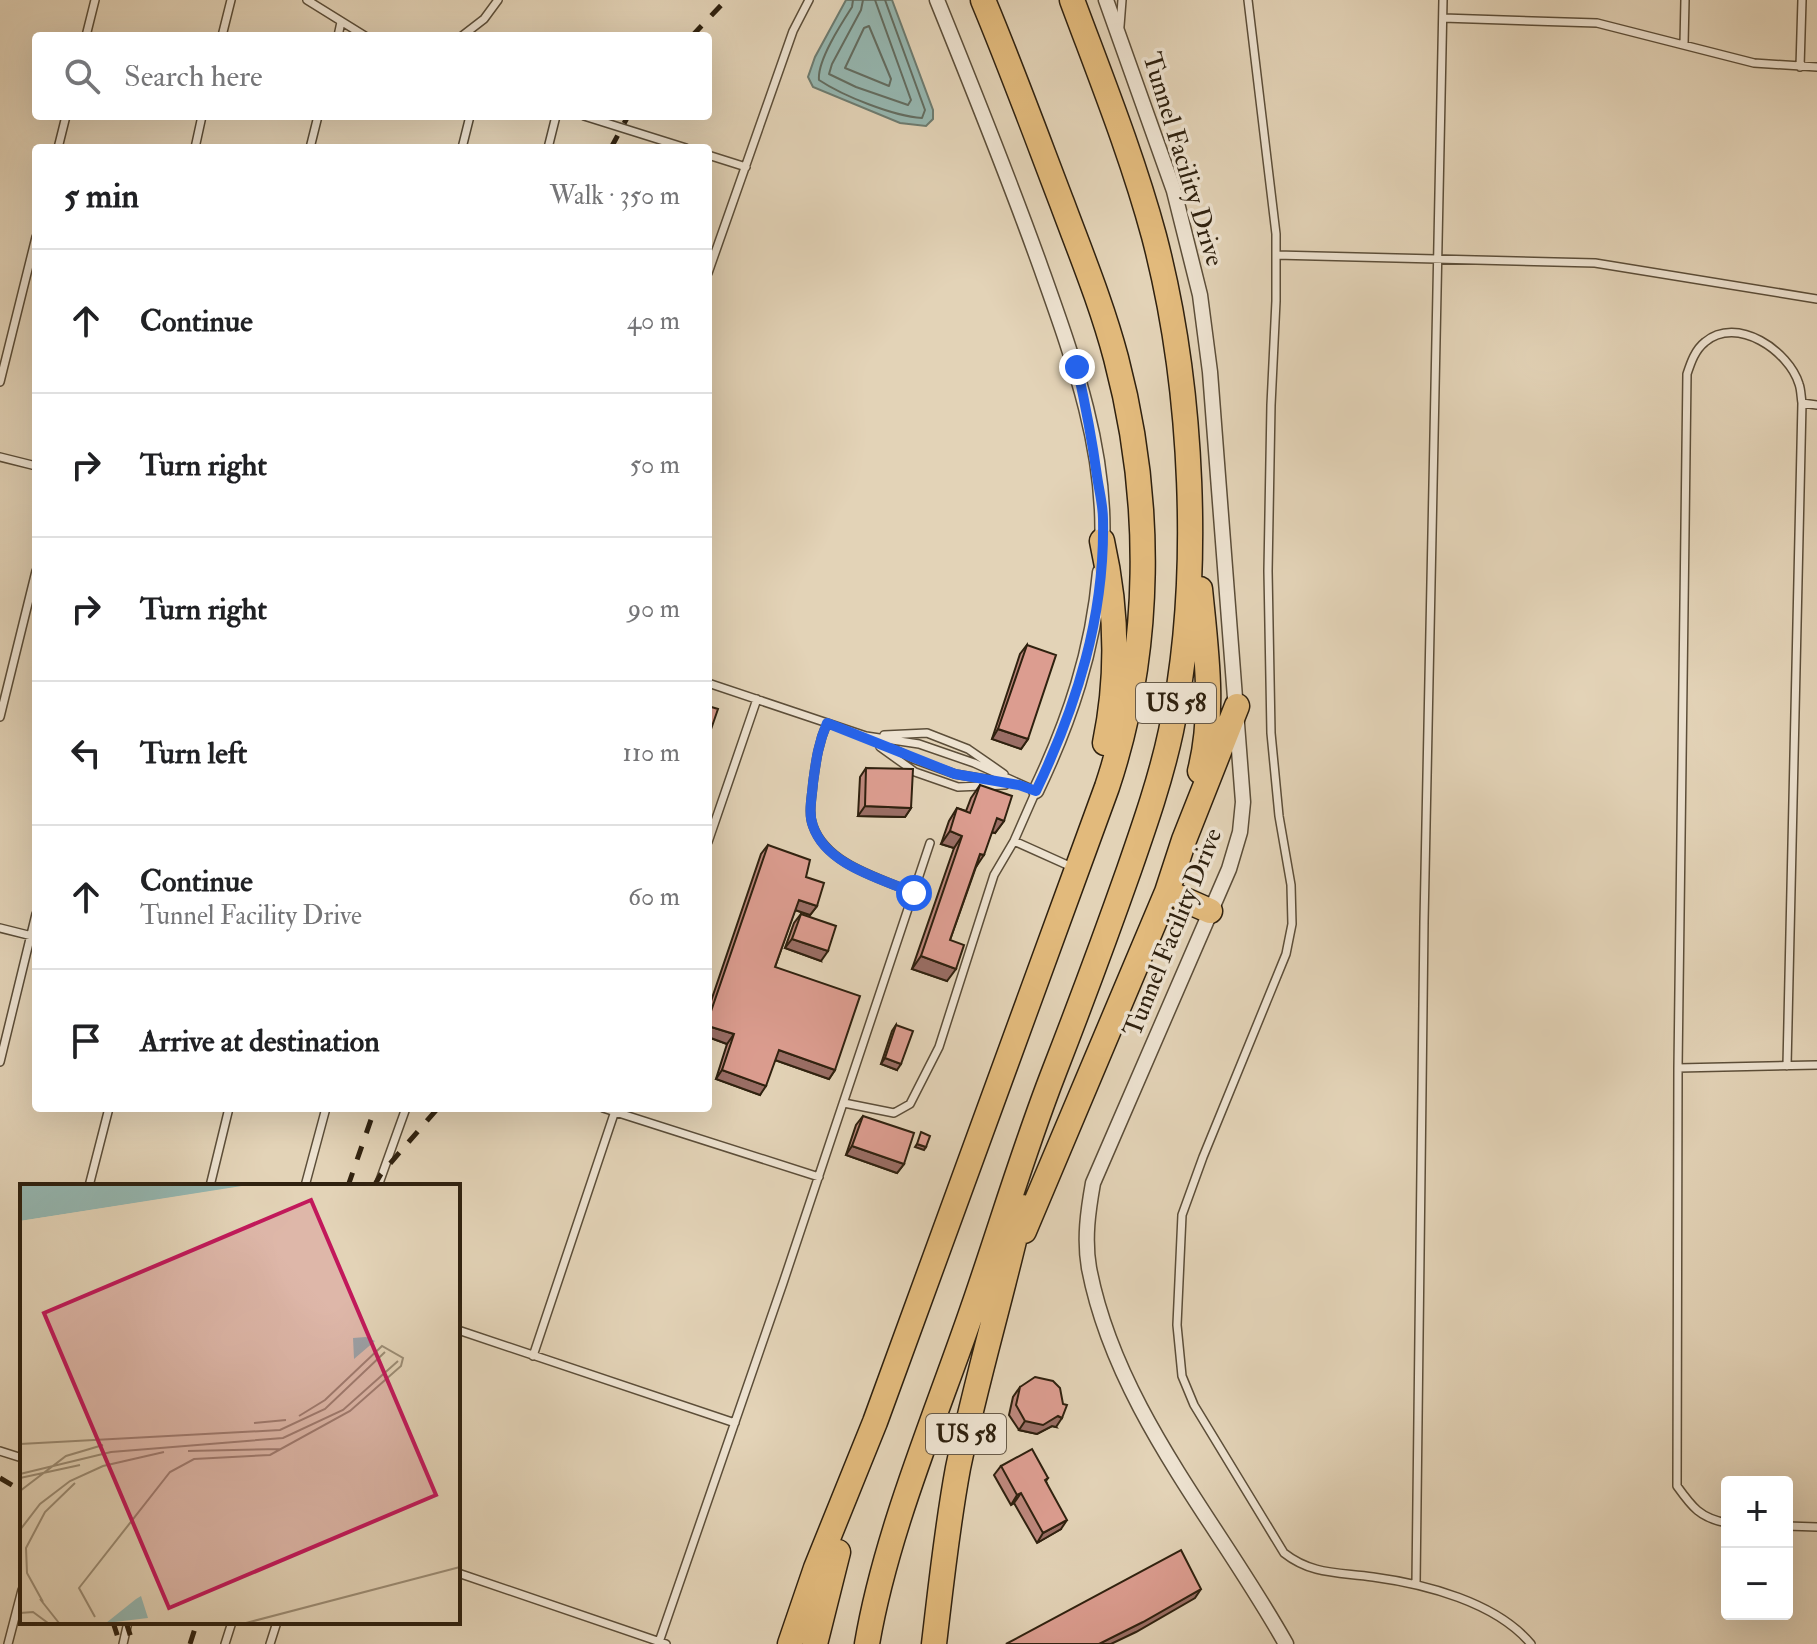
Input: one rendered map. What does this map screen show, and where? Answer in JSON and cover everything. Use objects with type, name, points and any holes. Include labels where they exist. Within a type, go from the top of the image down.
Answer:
[{"type":"highway","name":"US 58","points":[[815,1644],[875,1422],[1116,761],[1131,701],[1139,638],[1143,578],[1139,486],[1123,385],[1106,326],[1015,76],[983,0]]},
{"type":"highway","name":"US 58","points":[[937,1644],[949,1520],[984,1354],[1022,1207],[1086,994],[1156,790],[1171,731],[1185,640],[1191,503],[1178,371],[1161,265],[1138,181],[1072,0]]},
{"type":"highway","points":[[1184,840],[1205,749],[1208,718],[1205,643],[1191,503]]},
{"type":"highway","points":[[1077,869],[1077,839],[1102,756],[1113,692],[1113,604],[1103,529]]},
{"type":"highway","points":[[1007,1274],[1167,892],[1184,840],[1237,706]]},
{"type":"highway","points":[[1167,892],[1210,911]]},
{"type":"highway","points":[[867,1644],[887,1563],[1052,1077],[1086,994]]},
{"type":"highway","points":[[790,1644],[816,1568],[875,1422]]},
{"type":"highway","points":[[878,1644],[887,1563]]},
{"type":"street","points":[[937,0],[1007,172],[1077,367],[1089,418],[1103,529],[1095,622],[1084,672],[1057,746],[1036,791]]},
{"type":"street","name":"Tunnel Facility Drive","points":[[1106,0],[1174,191],[1200,295],[1210,372],[1237,706],[1242,819],[1234,855],[1093,1183],[1086,1221],[1089,1267],[1109,1337],[1134,1394],[1171,1462],[1267,1609],[1286,1644]]},
{"type":"lane","points":[[87,32],[95,0]]},
{"type":"lane","points":[[223,32],[231,0]]},
{"type":"lane","points":[[307,0],[358,32]]},
{"type":"lane","points":[[467,32],[484,19],[498,0]]},
{"type":"lane","points":[[712,262],[793,31],[809,0]]},
{"type":"lane","points":[[1119,34],[1122,0]]},
{"type":"lane","points":[[1248,0],[1276,234],[1268,571],[1271,718],[1279,816],[1291,885],[1292,924],[1286,954],[1182,1215],[1177,1325],[1182,1376],[1194,1405],[1284,1553],[1298,1564],[1314,1571],[1416,1584],[1442,1591],[1519,1630],[1531,1644]]},
{"type":"lane","points":[[1416,1584],[1424,922],[1443,0]]},
{"type":"lane","points":[[1684,44],[1685,0]]},
{"type":"lane","points":[[1800,67],[1802,0]]},
{"type":"lane","points":[[1443,18],[1597,23],[1754,63],[1817,67]]},
{"type":"lane","points":[[339,32],[341,22]]},
{"type":"lane","points":[[59,144],[65,120]]},
{"type":"lane","points":[[196,144],[201,120]]},
{"type":"lane","points":[[311,144],[317,120]]},
{"type":"lane","points":[[463,144],[469,120]]},
{"type":"lane","points":[[549,144],[555,120]]},
{"type":"lane","points":[[597,120],[673,144]]},
{"type":"lane","points":[[712,156],[746,167]]},
{"type":"lane","points":[[0,382],[32,253]]},
{"type":"lane","points":[[1276,255],[1595,263],[1817,299]]},
{"type":"lane","points":[[1721,1522],[1708,1520],[1690,1504],[1677,1486],[1678,1068],[1687,374],[1694,356],[1707,340],[1726,333],[1757,337],[1782,358],[1799,383],[1802,403],[1787,1066]]},
{"type":"lane","points":[[1802,403],[1817,405]]},
{"type":"lane","points":[[0,457],[32,465]]},
{"type":"lane","points":[[0,717],[32,587]]},
{"type":"lane","points":[[712,684],[866,736],[955,774],[1019,785]]},
{"type":"lane","points":[[712,830],[757,699]]},
{"type":"lane","points":[[827,723],[817,746],[811,811],[813,826],[821,840],[845,863],[914,893]]},
{"type":"lane","points":[[866,736],[927,733],[968,749],[1019,785]]},
{"type":"lane","points":[[866,736],[915,772],[958,787],[1019,785]]},
{"type":"lane","points":[[844,1103],[894,1113],[910,1104],[939,1047],[994,875],[1014,841],[1036,791],[974,763],[919,744],[866,736]]},
{"type":"lane","points":[[1014,841],[1077,869]]},
{"type":"lane","points":[[460,1574],[662,1643],[930,843]]},
{"type":"lane","points":[[0,928],[32,937]]},
{"type":"lane","points":[[0,1062],[32,941]]},
{"type":"lane","points":[[1678,1068],[1817,1065]]},
{"type":"lane","points":[[90,1184],[108,1112]]},
{"type":"lane","points":[[210,1184],[228,1112]]},
{"type":"lane","points":[[306,1184],[325,1112]]},
{"type":"lane","points":[[379,1184],[405,1112]]},
{"type":"lane","points":[[533,1356],[615,1112]]},
{"type":"lane","points":[[622,1112],[819,1177]]},
{"type":"lane","points":[[460,1331],[735,1423]]},
{"type":"lane","points":[[0,1451],[20,1457]]},
{"type":"lane","points":[[1793,1526],[1817,1527]]},
{"type":"lane","points":[[8,1644],[20,1598]]},
{"type":"lane","points":[[123,1644],[128,1624]]},
{"type":"lane","points":[[225,1644],[231,1624]]},
{"type":"lane","points":[[270,1644],[276,1624]]},
{"type":"water","points":[[846,0],[892,0],[933,110],[933,119],[926,126],[900,123],[813,87],[808,77],[815,57]]},
{"type":"building","points":[[1027,645],[1056,655],[1028,739],[998,729]]},
{"type":"building","points":[[712,707],[718,709],[712,726]]},
{"type":"building","points":[[866,768],[913,769],[911,808],[865,806]]},
{"type":"building","points":[[980,785],[1012,796],[1004,821],[997,818],[984,855],[980,854],[950,940],[964,945],[956,969],[921,956],[962,836],[950,831],[957,808],[970,813]]},
{"type":"building","points":[[768,845],[810,860],[806,877],[824,883],[817,906],[799,900],[775,967],[860,996],[835,1070],[779,1050],[766,1086],[722,1070],[734,1034],[712,1027],[712,1008]]},
{"type":"building","points":[[801,914],[836,926],[828,951],[792,939]]},
{"type":"building","points":[[896,1025],[913,1031],[901,1064],[885,1058]]},
{"type":"building","points":[[863,1116],[914,1133],[904,1164],[852,1146]]},
{"type":"building","points":[[921,1132],[930,1136],[926,1147],[917,1144]]},
{"type":"building","points":[[1035,1377],[1053,1381],[1060,1388],[1063,1404],[1067,1405],[1062,1418],[1058,1416],[1043,1425],[1025,1421],[1016,1405],[1020,1387]]},
{"type":"building","points":[[1032,1449],[1067,1520],[1043,1533],[1021,1493],[1017,1495],[1001,1466]]},
{"type":"building","points":[[1181,1550],[1201,1589],[1143,1622],[1099,1644],[1006,1644]]},
{"type":"railway","points":[[696,32],[726,0]]},
{"type":"railway","points":[[613,144],[626,120]]},
{"type":"railway","points":[[349,1184],[374,1112]]},
{"type":"railway","points":[[375,1184],[435,1112]]},
{"type":"railway","points":[[0,1478],[20,1490]]},
{"type":"railway","points":[[114,1624],[120,1644]]},
{"type":"railway","points":[[127,1624],[133,1644]]},
{"type":"railway","points":[[190,1644],[196,1624]]},
{"type":"route","points":[[914,893],[845,863],[821,840],[813,826],[811,811],[817,746],[827,723],[955,774],[1036,791],[1057,746],[1084,672],[1095,622],[1100,575],[1103,517],[1089,418],[1077,367]]}]
